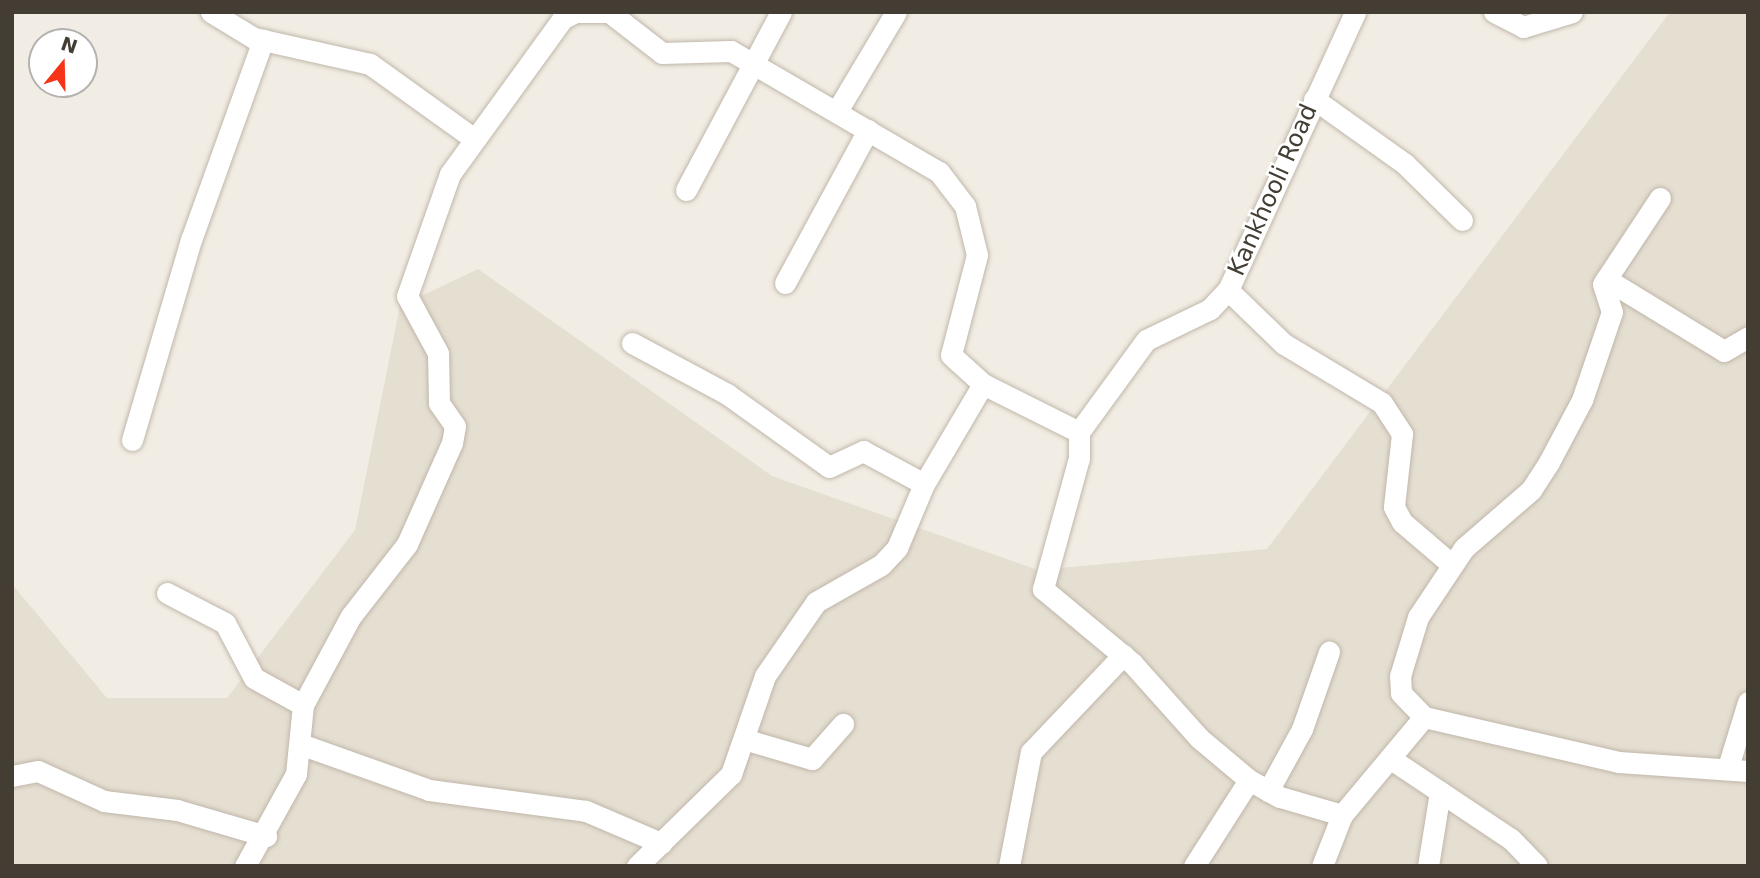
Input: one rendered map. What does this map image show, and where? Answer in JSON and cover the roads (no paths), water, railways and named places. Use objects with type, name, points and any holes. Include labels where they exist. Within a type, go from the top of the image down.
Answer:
[{"type":"street","points":[[211,12],[238,18],[263,40],[370,64],[473,138]]},
{"type":"street","points":[[246,866],[266,836],[296,774],[303,705],[351,616],[407,544],[452,443],[454,426],[439,403],[438,353],[407,296],[450,174],[473,138],[562,19],[575,12],[614,14],[662,53],[719,46],[837,111],[939,172],[965,206],[976,275],[950,347],[958,365],[983,384],[1079,432],[1079,458],[1043,589],[1123,655],[1199,738],[1249,780],[1268,791],[1342,816]]},
{"type":"street","points":[[686,190],[781,12]]},
{"type":"street","points":[[837,111],[896,12]]},
{"type":"street","name":"Kankhooli Road","points":[[1079,432],[1146,340],[1210,309],[1228,290],[1355,12]]},
{"type":"street","points":[[1494,12],[1523,27],[1572,12]]},
{"type":"street","points":[[132,440],[191,240],[263,40]]},
{"type":"street","points":[[1314,99],[1396,157],[1462,220]]},
{"type":"street","points":[[785,283],[868,130]]},
{"type":"street","points":[[1660,198],[1602,289],[1613,307],[1582,400],[1531,490],[1451,564],[1402,656],[1401,693],[1424,717],[1619,762],[1738,769],[1748,702]]},
{"type":"street","points":[[1606,279],[1724,351],[1748,337]]},
{"type":"street","points":[[1228,290],[1284,344],[1382,403],[1402,434],[1394,507],[1402,522],[1451,564]]},
{"type":"street","points":[[632,344],[727,394],[829,467],[863,451],[924,484]]},
{"type":"street","points":[[637,866],[715,794],[747,740],[765,676],[783,647],[828,592],[881,565],[897,548],[924,484],[983,384]]},
{"type":"street","points":[[167,593],[225,623],[254,678],[303,705]]},
{"type":"street","points":[[1268,791],[1302,729],[1329,652]]},
{"type":"street","points":[[1009,866],[1031,752],[1123,655]]},
{"type":"street","points":[[1322,866],[1342,816],[1424,717]]},
{"type":"street","points":[[747,740],[813,759],[843,724]]},
{"type":"street","points":[[300,744],[429,790],[586,810],[661,843]]},
{"type":"street","points":[[1391,759],[1511,839],[1537,866]]},
{"type":"street","points":[[12,776],[38,771],[104,802],[177,810],[266,836]]},
{"type":"street","points":[[1194,866],[1249,780]]},
{"type":"street","points":[[1428,866],[1440,792]]}]
